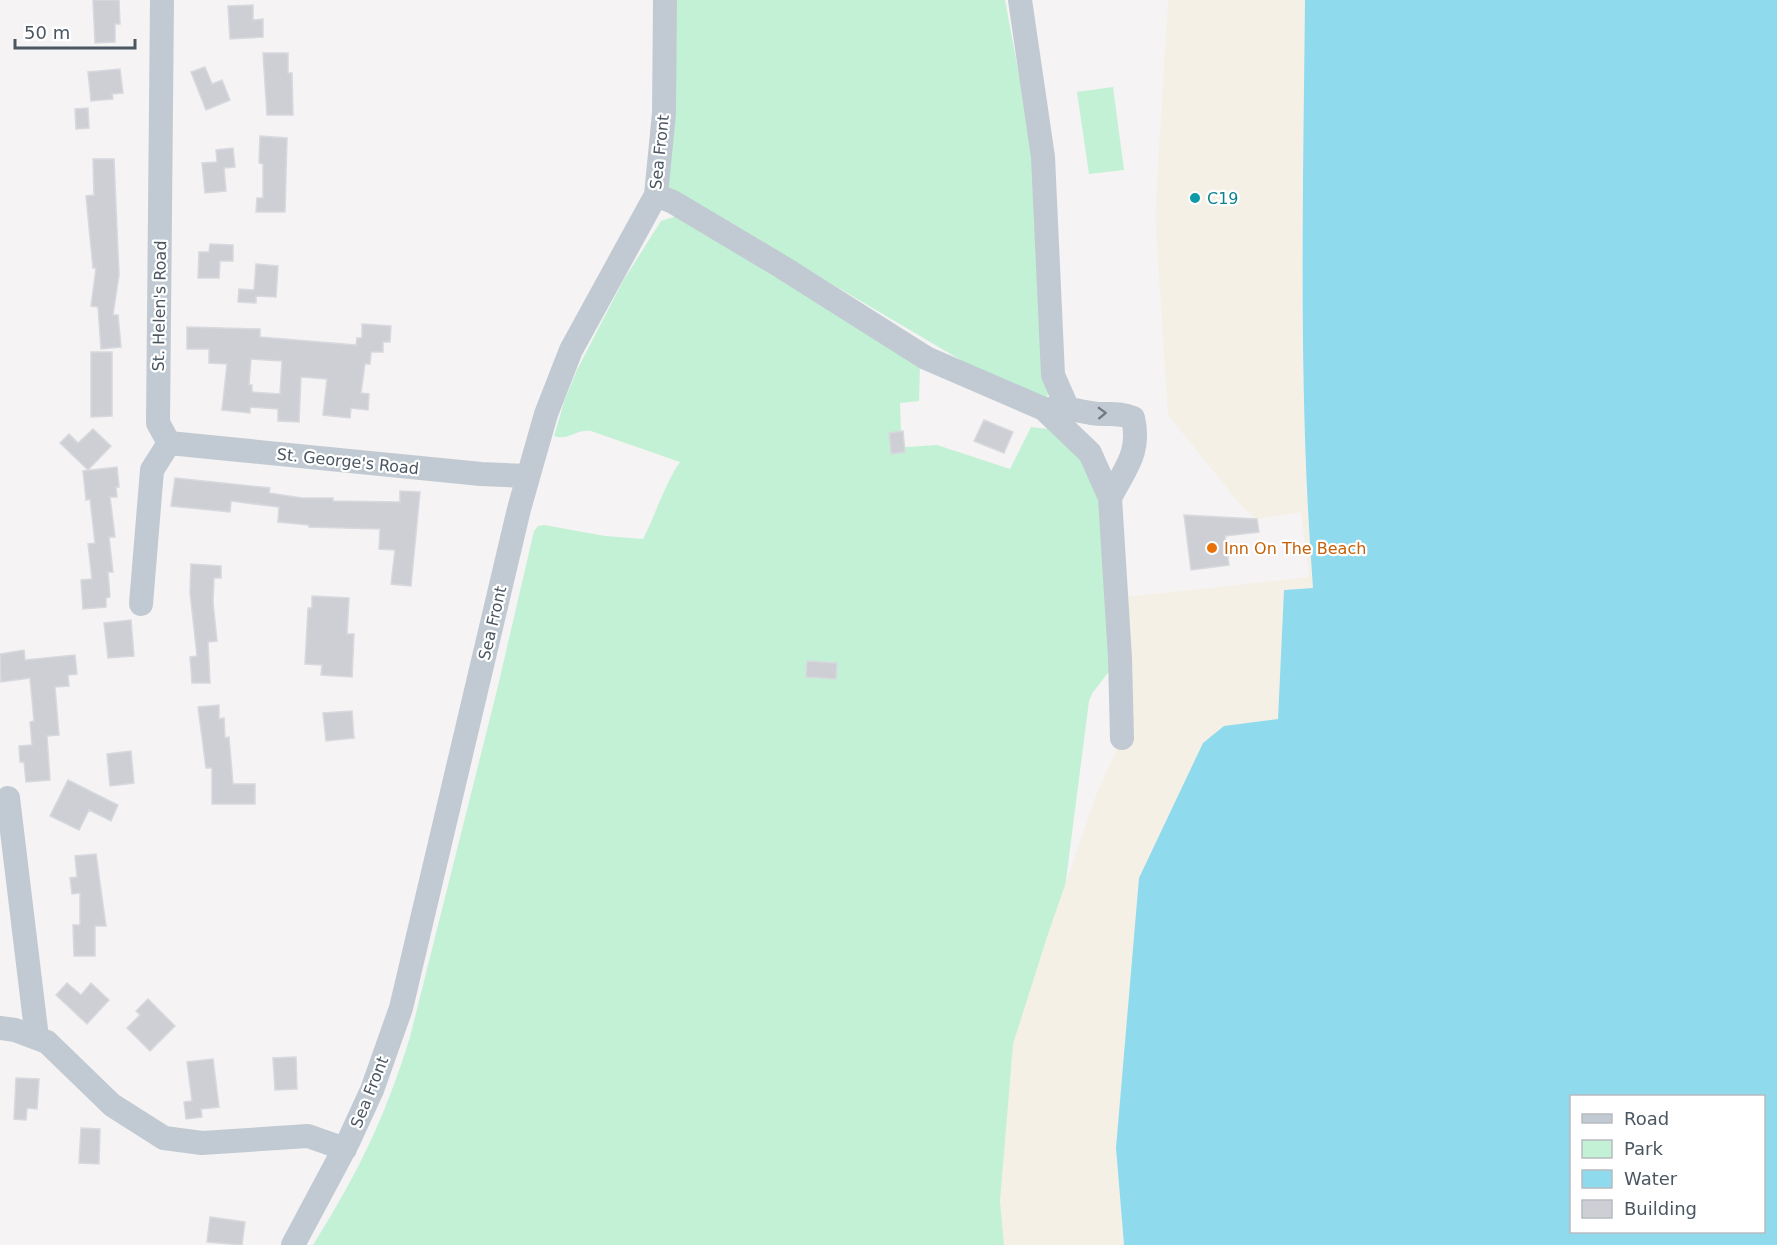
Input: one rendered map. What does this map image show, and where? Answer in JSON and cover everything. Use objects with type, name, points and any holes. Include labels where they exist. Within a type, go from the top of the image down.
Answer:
[{"type":"street","name":"St. Helen's Road","points":[[162,0],[158,423],[169,442]]},
{"type":"street","name":"Sea Front","points":[[293,1245],[345,1149],[372,1090],[401,1008],[528,476],[546,414],[571,350],[656,195],[664,113],[664,0]]},
{"type":"street","points":[[1020,0],[1043,157],[1056,408],[1090,453],[1110,498],[1120,658],[1122,738]]},
{"type":"street","points":[[656,195],[673,202],[774,262],[926,358],[1056,408],[1091,413],[1116,412],[1133,418],[1137,435],[1134,455],[1110,498]]},
{"type":"street","name":"St. George's Road","points":[[169,442],[185,446],[481,474],[528,476]]},
{"type":"street","points":[[141,604],[152,470],[169,442]]},
{"type":"street","points":[[1090,453],[1110,462],[1134,455]]},
{"type":"street","points":[[8,798],[37,1038]]},
{"type":"street","points":[[0,1028],[15,1030],[47,1042],[112,1105],[164,1138],[201,1143],[308,1136],[345,1149]]},
{"type":"green space","points":[[662,0],[1005,0],[1045,214],[1053,375],[1044,409],[657,181]]},
{"type":"green space","points":[[1113,87],[1124,170],[1089,174],[1077,92]]},
{"type":"green space","points":[[680,215],[920,364],[919,401],[900,403],[901,431],[890,433],[892,448],[937,445],[1010,469],[1031,427],[1048,429],[1079,452],[1098,490],[1111,669],[1093,692],[1089,701],[1019,1245],[313,1245],[344,1194],[369,1144],[391,1094],[410,1037],[498,686],[534,531],[538,526],[544,525],[605,536],[643,539],[669,480],[680,462],[591,431],[564,437],[554,436],[577,370],[623,281],[661,221]]},
{"type":"sand","points":[[1168,0],[1305,0],[1303,368],[1313,588],[1284,590],[1278,719],[1224,726],[1116,1148],[1124,1245],[1004,1245],[1000,1201],[1013,1044],[1098,790],[1134,714],[1126,597],[1309,577],[1301,512],[1257,519],[1243,508],[1168,415],[1155,216]]},
{"type":"water","points":[[1305,0],[1777,0],[1777,1245],[1124,1245],[1116,1148],[1139,878],[1203,743],[1224,726],[1278,719],[1284,590],[1313,588],[1303,368]]},
{"type":"building","points":[[93,0],[119,0],[120,24],[115,24],[115,42],[95,43]]},
{"type":"building","points":[[253,5],[253,20],[263,19],[263,37],[230,39],[228,6]]},
{"type":"building","points":[[263,53],[288,53],[288,73],[292,73],[293,115],[267,115]]},
{"type":"building","points":[[205,67],[212,84],[222,80],[230,100],[206,110],[191,72]]},
{"type":"building","points":[[120,69],[123,93],[112,94],[113,99],[91,101],[88,72]]},
{"type":"building","points":[[88,108],[89,128],[76,129],[75,109]]},
{"type":"building","points":[[260,136],[287,138],[285,212],[256,212],[257,198],[263,198],[263,164],[259,163]]},
{"type":"building","points":[[233,148],[235,167],[224,168],[226,191],[205,193],[202,163],[217,162],[216,150]]},
{"type":"building","points":[[93,159],[114,159],[119,275],[113,315],[118,315],[121,347],[101,349],[98,307],[91,306],[96,268],[93,268],[86,196],[94,195]]},
{"type":"building","points":[[210,244],[233,245],[233,261],[220,261],[219,278],[198,278],[199,252],[209,252]]},
{"type":"building","points":[[256,264],[278,266],[276,297],[256,296],[256,303],[238,302],[239,289],[254,290]]},
{"type":"building","points":[[362,324],[391,326],[390,342],[383,342],[383,352],[371,352],[370,364],[365,364],[361,393],[369,394],[368,410],[351,408],[350,418],[323,415],[327,379],[301,377],[299,422],[278,421],[278,409],[250,407],[250,413],[222,410],[227,364],[209,363],[209,349],[187,349],[187,327],[260,329],[260,337],[356,345],[357,338],[362,338]],"holes":[[[251,359],[282,361],[280,394],[252,392],[252,385],[249,385]]]},
{"type":"building","points":[[91,352],[112,352],[112,416],[91,417]]},
{"type":"building","points":[[984,420],[1013,432],[1004,453],[974,441]]},
{"type":"building","points":[[93,429],[111,446],[88,470],[60,443],[69,434],[78,443]]},
{"type":"building","points":[[903,431],[905,452],[891,454],[889,433]]},
{"type":"building","points":[[117,467],[119,487],[116,487],[117,497],[110,497],[115,537],[109,537],[113,572],[108,572],[110,597],[106,598],[106,607],[83,609],[81,580],[92,579],[88,544],[95,543],[90,499],[86,500],[83,471]]},
{"type":"building","points":[[175,478],[270,488],[269,493],[302,498],[333,498],[333,501],[400,502],[400,491],[420,492],[411,586],[391,584],[395,550],[379,549],[380,529],[309,527],[309,525],[278,522],[279,507],[231,501],[230,512],[171,506]]},
{"type":"building","points":[[1184,515],[1257,519],[1259,532],[1225,536],[1229,565],[1191,570]]},
{"type":"building","points":[[191,564],[221,566],[221,578],[214,578],[213,602],[217,641],[208,642],[210,683],[192,683],[190,657],[197,656],[190,592]]},
{"type":"building","points":[[312,596],[349,598],[347,634],[354,634],[352,677],[321,675],[322,665],[305,664],[308,608],[312,608]]},
{"type":"building","points":[[131,620],[134,656],[108,658],[104,623]]},
{"type":"building","points":[[24,650],[25,660],[75,655],[77,674],[68,675],[69,686],[55,687],[59,735],[47,736],[50,780],[26,782],[24,762],[20,762],[19,746],[32,745],[30,722],[34,721],[30,678],[1,682],[0,654]]},
{"type":"building","points":[[807,661],[837,663],[836,679],[806,677]]},
{"type":"building","points":[[219,705],[219,719],[224,718],[225,738],[229,737],[233,784],[255,784],[255,804],[212,804],[212,768],[206,768],[198,707]]},
{"type":"building","points":[[352,711],[354,738],[326,741],[323,713]]},
{"type":"building","points":[[131,751],[134,783],[110,786],[107,754]]},
{"type":"building","points":[[68,780],[118,805],[111,821],[89,810],[79,830],[50,816]]},
{"type":"building","points":[[96,854],[106,926],[95,926],[95,956],[74,956],[73,925],[80,925],[80,893],[72,894],[70,878],[77,877],[75,856]]},
{"type":"building","points":[[67,983],[81,995],[91,983],[109,1000],[87,1024],[56,995]]},
{"type":"building","points":[[148,999],[175,1026],[150,1051],[127,1028],[140,1015],[136,1011]]},
{"type":"building","points":[[296,1057],[297,1089],[275,1090],[273,1058]]},
{"type":"building","points":[[213,1059],[219,1107],[201,1109],[202,1117],[186,1119],[184,1102],[192,1101],[187,1062]]},
{"type":"building","points":[[16,1078],[39,1079],[37,1109],[27,1108],[26,1120],[14,1119]]},
{"type":"building","points":[[81,1128],[100,1129],[99,1164],[79,1163]]},
{"type":"building","points":[[210,1217],[245,1222],[242,1245],[207,1242]]},
{"type":"place","name":"C19","points":[[1195,198]]},
{"type":"place","name":"Inn On The Beach","points":[[1212,548]]}]
